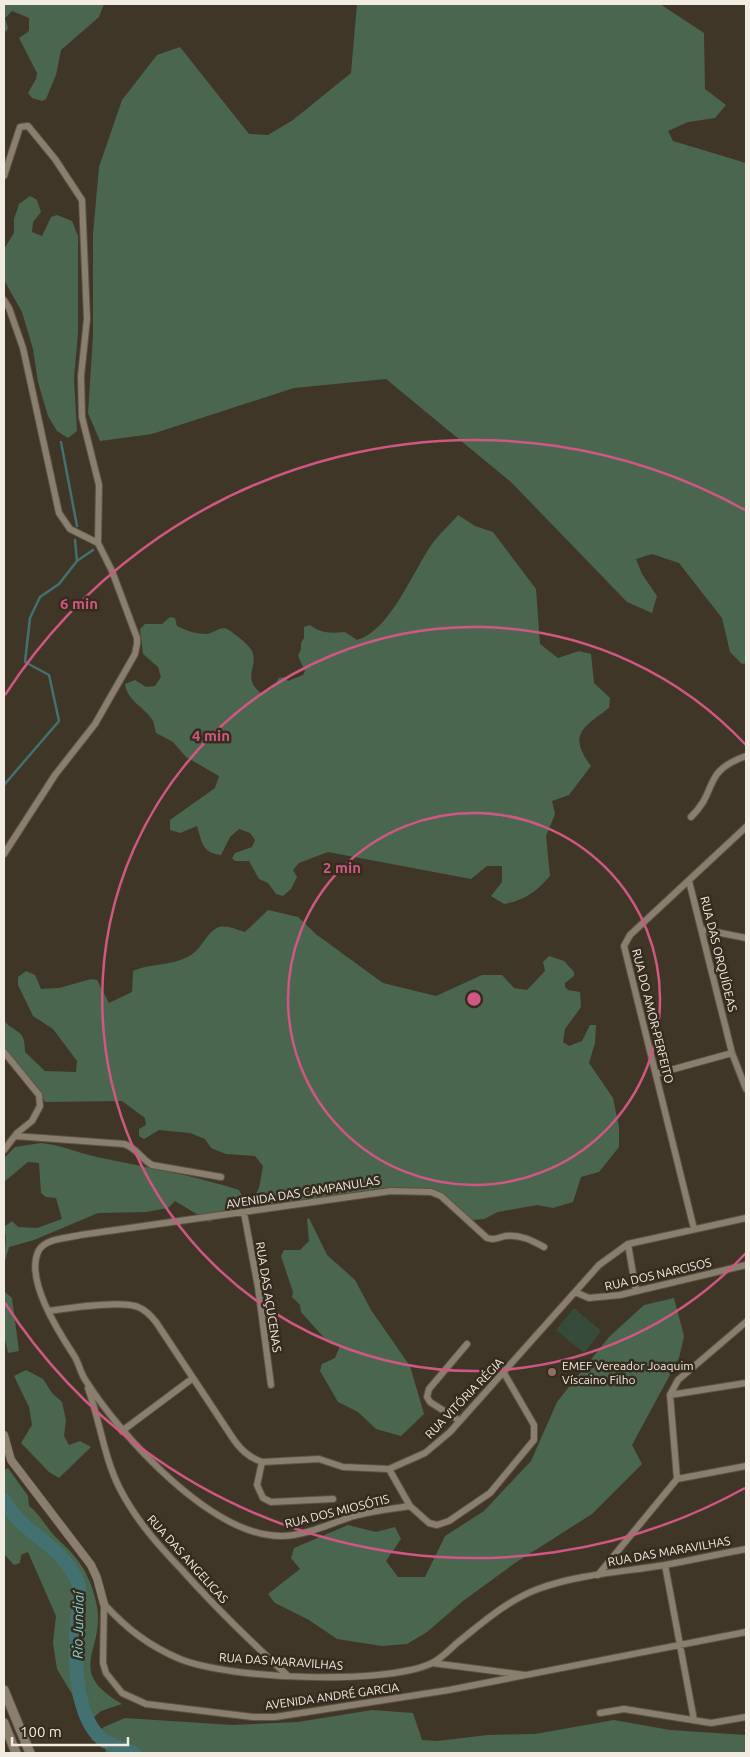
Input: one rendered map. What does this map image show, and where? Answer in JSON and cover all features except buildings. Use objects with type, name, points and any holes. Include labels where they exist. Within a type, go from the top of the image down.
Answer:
[{"type":"main road","points":[[4,1690],[29,1753]]},
{"type":"main road","points":[[4,1723],[16,1753]]},
{"type":"street","points":[[4,176],[20,127],[28,126],[56,159],[82,200],[87,320],[81,376],[82,417],[99,485],[98,543],[112,571],[137,638],[135,654],[94,724],[55,775],[4,854]]},
{"type":"street","points":[[4,300],[9,308],[22,348],[60,513],[70,528],[98,543]]},
{"type":"street","points":[[691,817],[702,806],[706,799],[710,782],[718,772],[734,761],[746,756]]},
{"type":"street","name":"RUA DO AMOR-PERFEITO","points":[[694,1229],[624,946],[630,935],[746,827]]},
{"type":"street","points":[[735,836],[746,835]]},
{"type":"street","name":"RUA DAS ORQUÍDEAS","points":[[689,881],[732,1053],[746,1089]]},
{"type":"street","points":[[701,929],[746,938]]},
{"type":"street","points":[[4,1052],[39,1095],[40,1106],[37,1115],[15,1136],[4,1150]]},
{"type":"street","points":[[656,1074],[732,1053]]},
{"type":"street","points":[[15,1136],[124,1144],[132,1147],[143,1160],[152,1165],[221,1177]]},
{"type":"street","name":"AVENIDA DAS CAMPANULAS","points":[[47,1242],[80,1235],[244,1213],[391,1190],[414,1190],[441,1196],[487,1238],[494,1240],[505,1236],[520,1236],[544,1247]]},
{"type":"street","name":"RUA DAS AÇUCENAS","points":[[244,1213],[258,1287],[271,1385]]},
{"type":"street","points":[[636,1291],[628,1244],[746,1218]]},
{"type":"street","name":"RUA DOS MIOSÓTIS","points":[[47,1242],[39,1250],[36,1260],[37,1284],[55,1325],[77,1360],[84,1380],[122,1431],[183,1492],[242,1528],[281,1536],[307,1532],[356,1516],[410,1506]]},
{"type":"street","name":"RUA VITÓRIA RÉGIA","points":[[262,1462],[318,1460],[343,1467],[389,1469],[425,1453],[460,1422],[599,1265],[628,1244]]},
{"type":"street","name":"RUA DOS NARCISOS","points":[[575,1292],[589,1298],[599,1299],[746,1265]]},
{"type":"street","points":[[49,1311],[115,1305],[136,1306],[144,1310],[156,1322],[241,1449],[262,1462],[257,1486],[263,1498],[271,1502],[333,1499]]},
{"type":"street","points":[[677,1479],[670,1395],[678,1380],[746,1322]]},
{"type":"street","points":[[460,1422],[430,1402],[427,1397],[429,1389],[467,1344]]},
{"type":"street","points":[[389,1469],[410,1506],[429,1523],[437,1524],[448,1521],[490,1493],[534,1440],[535,1431],[530,1418],[504,1373]]},
{"type":"street","points":[[122,1431],[193,1378]]},
{"type":"street","name":"RUA DAS ANGELICAS","points":[[84,1380],[119,1488],[138,1520],[154,1541],[210,1602],[288,1675]]},
{"type":"street","points":[[670,1395],[746,1383]]},
{"type":"street","name":"AVENIDA ANDRÉ GARCIA","points":[[4,1435],[11,1460],[91,1565],[97,1578],[104,1604],[102,1650],[106,1673],[122,1693],[146,1704],[253,1717],[275,1717],[531,1675],[746,1632]]},
{"type":"street","points":[[4,1464],[11,1460]]},
{"type":"street","points":[[598,1575],[677,1479],[746,1466]]},
{"type":"street","name":"RUA DAS MARAVILHAS","points":[[104,1604],[131,1632],[146,1643],[182,1660],[217,1669],[288,1675],[359,1676],[405,1672],[432,1663],[490,1616],[528,1592],[598,1575],[665,1565],[746,1549]]},
{"type":"street","points":[[665,1565],[694,1720]]},
{"type":"street","points":[[432,1663],[531,1675]]},
{"type":"street","points":[[600,1713],[624,1709],[711,1723],[746,1717]]},
{"type":"green space","points":[[4,4],[104,4],[99,17],[61,50],[56,75],[46,99],[42,101],[32,98],[28,93],[36,79],[37,73],[19,38],[29,31],[29,18],[12,11],[5,18],[8,28],[6,32],[4,29]]},
{"type":"green space","points":[[357,4],[660,4],[704,33],[705,89],[726,105],[715,118],[688,122],[668,131],[673,141],[746,163],[746,663],[742,664],[730,652],[722,618],[679,563],[652,554],[636,559],[642,574],[657,596],[652,613],[627,602],[511,482],[386,379],[294,388],[152,434],[100,441],[88,413],[93,336],[93,234],[99,167],[122,100],[157,55],[180,47],[249,134],[268,135],[293,120],[351,73]]},
{"type":"green space","points":[[30,196],[37,200],[41,212],[33,222],[32,232],[42,236],[51,217],[57,215],[72,221],[78,236],[78,332],[74,379],[77,431],[68,438],[57,431],[48,416],[38,382],[33,349],[22,312],[4,280],[4,249],[14,233],[14,219],[19,204]]},
{"type":"green space","points":[[458,515],[475,526],[493,532],[536,589],[540,644],[558,658],[579,651],[591,654],[594,683],[610,698],[609,708],[585,727],[579,739],[580,747],[591,766],[569,795],[552,801],[555,814],[546,836],[550,876],[545,882],[524,898],[504,904],[491,896],[502,882],[502,866],[487,866],[471,879],[328,852],[299,863],[293,870],[297,877],[291,889],[283,896],[276,894],[268,883],[259,879],[249,861],[235,861],[232,858],[235,853],[252,847],[255,840],[250,833],[239,829],[230,837],[221,855],[206,849],[197,826],[180,833],[170,830],[170,820],[215,788],[219,776],[186,757],[173,742],[156,733],[150,716],[126,690],[125,684],[135,680],[146,687],[155,686],[161,677],[158,667],[143,654],[140,629],[145,624],[162,624],[170,617],[175,618],[177,626],[195,633],[207,634],[223,628],[229,630],[252,651],[254,662],[252,682],[261,693],[272,689],[279,678],[285,677],[288,681],[303,675],[305,671],[298,656],[304,638],[304,627],[310,625],[331,633],[345,632],[357,640],[369,634],[380,625],[400,599],[432,544]]},
{"type":"green space","points":[[268,910],[298,917],[317,935],[383,983],[436,996],[482,975],[502,975],[514,988],[527,990],[545,971],[543,962],[549,956],[564,961],[574,972],[574,976],[565,983],[565,987],[568,990],[580,992],[581,1007],[565,1029],[563,1042],[569,1046],[582,1041],[590,1025],[596,1025],[595,1043],[589,1063],[613,1098],[619,1127],[619,1147],[599,1172],[581,1177],[573,1202],[553,1208],[537,1205],[498,1212],[484,1219],[472,1220],[429,1189],[392,1187],[255,1207],[251,1202],[259,1188],[263,1166],[255,1156],[226,1154],[211,1148],[205,1139],[190,1133],[159,1130],[144,1139],[139,1136],[139,1129],[146,1125],[145,1118],[122,1101],[45,1102],[6,1052],[3,1039],[4,1021],[20,1033],[24,1039],[25,1052],[45,1071],[76,1072],[77,1061],[53,1029],[33,1016],[18,985],[18,977],[26,971],[35,975],[41,989],[59,988],[91,979],[97,980],[109,1003],[132,992],[133,971],[188,957],[219,927],[228,927],[245,932]]},
{"type":"green space","points":[[41,1143],[204,1180],[239,1190],[246,1204],[242,1208],[221,1211],[210,1222],[175,1201],[168,1208],[146,1212],[98,1213],[34,1240],[9,1247],[4,1264],[6,1237],[4,1227],[12,1221],[18,1227],[37,1228],[62,1219],[56,1198],[46,1197],[41,1193],[39,1163],[28,1162],[4,1182],[4,1158],[15,1147]]},
{"type":"green space","points":[[309,1218],[327,1255],[355,1280],[371,1310],[410,1366],[424,1414],[401,1436],[376,1429],[358,1412],[338,1402],[320,1371],[322,1364],[335,1358],[340,1346],[327,1341],[301,1312],[300,1305],[292,1297],[293,1292],[281,1256],[284,1250],[300,1250],[309,1241],[307,1219]]},
{"type":"green space","points":[[5,1292],[12,1298],[19,1351],[8,1353],[4,1335]]},
{"type":"green space","points":[[674,1298],[684,1336],[679,1358],[632,1445],[642,1464],[592,1514],[515,1563],[463,1601],[427,1632],[407,1644],[382,1646],[337,1639],[309,1620],[275,1603],[268,1594],[300,1569],[291,1558],[294,1548],[348,1525],[376,1532],[395,1527],[401,1539],[386,1561],[398,1577],[425,1577],[445,1536],[484,1511],[531,1461],[557,1402],[609,1337],[644,1305]]},
{"type":"green space","points":[[574,1308],[601,1331],[584,1353],[556,1330]]},
{"type":"green space","points":[[26,1370],[43,1379],[52,1393],[62,1402],[66,1420],[64,1436],[69,1445],[80,1441],[91,1447],[59,1478],[49,1472],[21,1443],[32,1425],[29,1407],[14,1376]]},
{"type":"green space","points":[[8,1468],[28,1496],[29,1506],[79,1561],[95,1596],[98,1619],[91,1658],[91,1669],[94,1680],[104,1692],[122,1704],[101,1711],[84,1726],[72,1694],[57,1669],[53,1643],[56,1616],[28,1552],[21,1555],[20,1563],[14,1565],[4,1554],[4,1470]]},
{"type":"green space","points":[[372,1710],[413,1713],[422,1740],[437,1741],[488,1735],[535,1734],[614,1720],[670,1730],[746,1735],[746,1753],[105,1753],[106,1749],[91,1739],[104,1727],[125,1718],[232,1725],[298,1722]]},
{"type":"waterway","points":[[61,442],[77,526]]},
{"type":"waterway","points":[[75,540],[77,561]]},
{"type":"waterway","points":[[4,785],[59,721],[49,675],[25,662],[30,618],[40,597],[59,584],[77,561],[93,550]]},
{"type":"waterway","name":"Rio Jundiaí","points":[[4,1500],[20,1521],[60,1556],[77,1580],[79,1594],[76,1668],[81,1701],[93,1730],[103,1740],[134,1753]]},
{"type":"place","name":"EMEF Vereador Joaquim Víscaino Filho","points":[[552,1372]]}]
